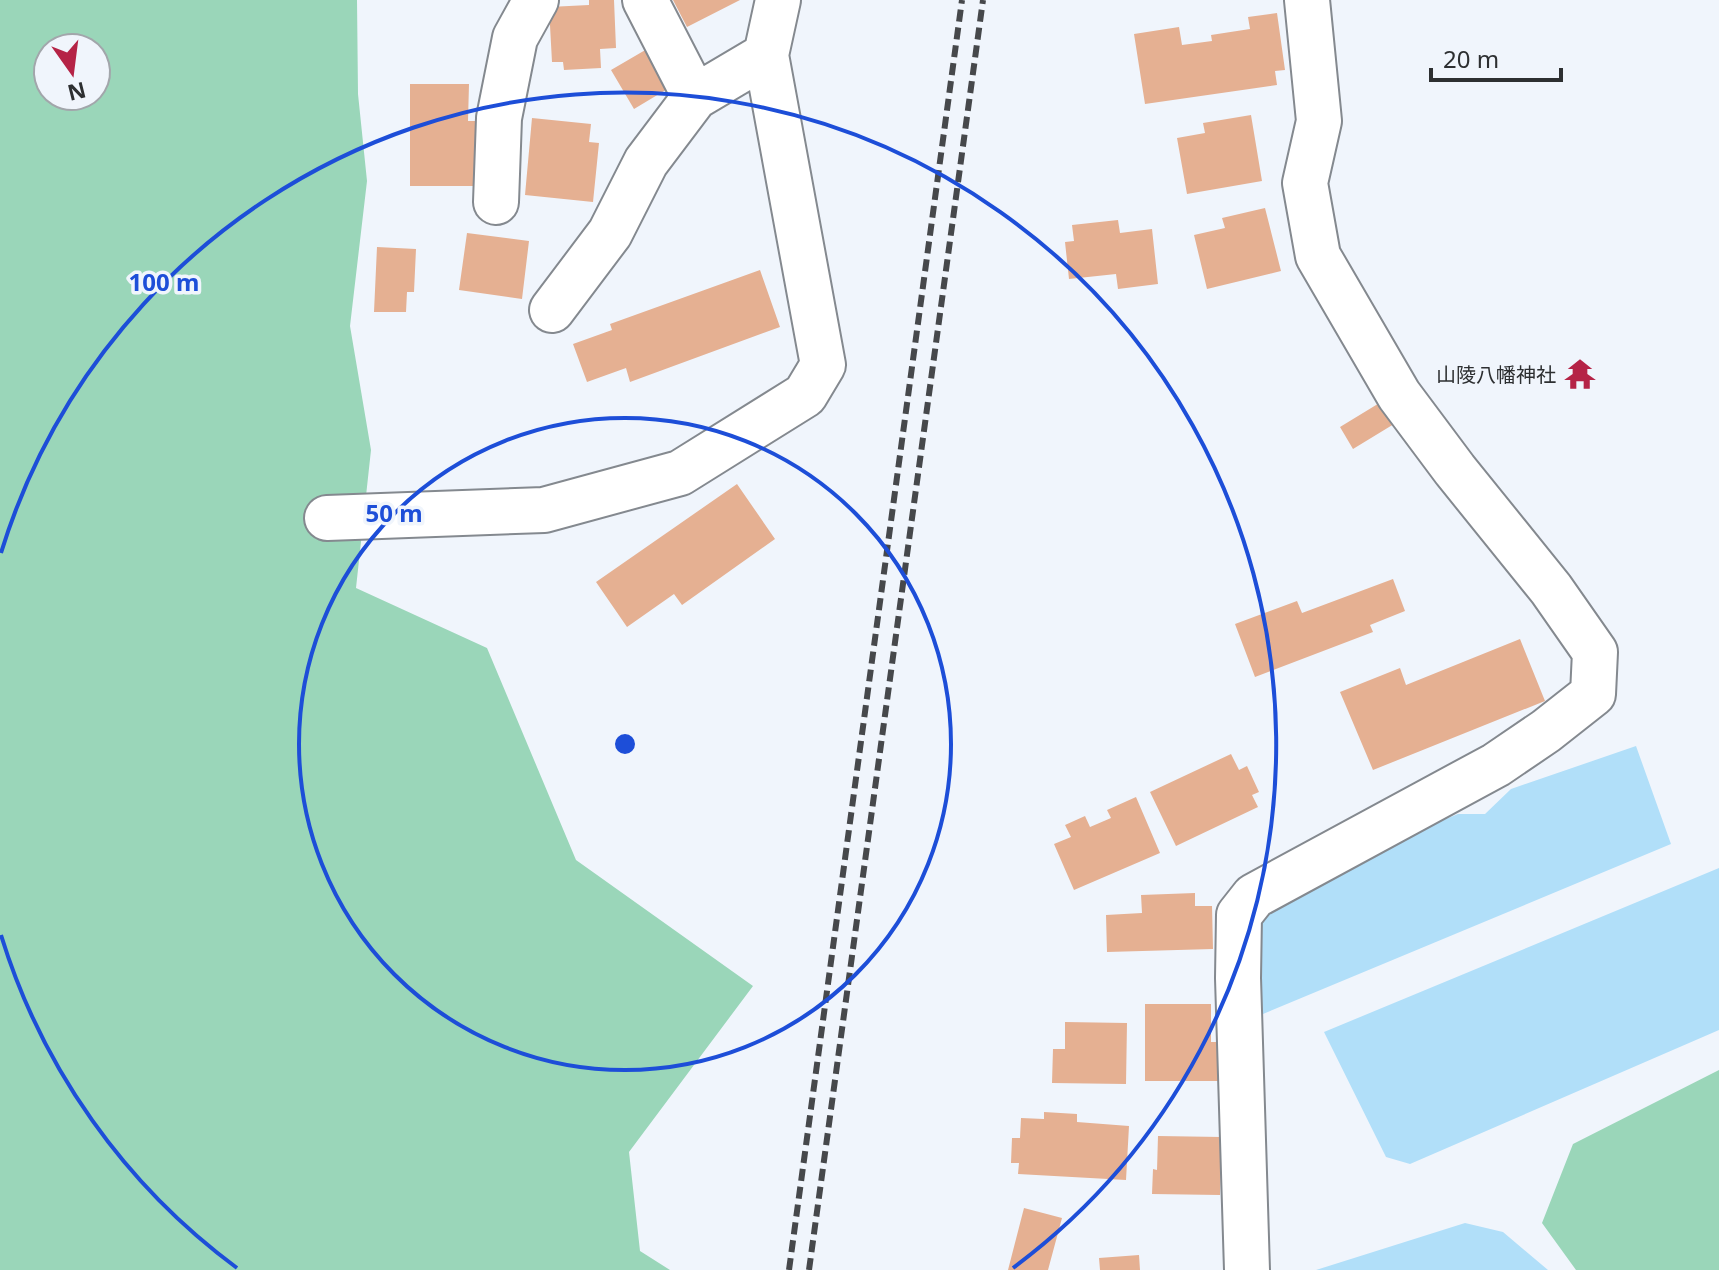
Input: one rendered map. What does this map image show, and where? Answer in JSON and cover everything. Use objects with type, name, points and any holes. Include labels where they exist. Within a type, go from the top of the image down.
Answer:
[{"type":"street","points":[[496,202],[499,118],[515,38],[536,0]]},
{"type":"street","points":[[645,0],[695,97]]},
{"type":"street","points":[[327,518],[544,510],[680,473],[805,395],[823,365],[766,55],[778,0]]},
{"type":"street","points":[[1247,1270],[1238,978],[1239,915],[1254,896],[1496,765],[1546,731],[1593,694],[1595,652],[1551,589],[1399,395],[1318,256],[1305,183],[1319,121],[1307,0]]},
{"type":"street","points":[[552,310],[610,233],[646,162],[695,97],[766,55]]},
{"type":"green space","points":[[0,0],[357,0],[358,94],[367,181],[350,326],[371,450],[356,588],[487,648],[576,860],[753,986],[629,1152],[640,1251],[670,1270],[0,1270]]},
{"type":"green space","points":[[1719,1070],[1719,1270],[1576,1270],[1542,1223],[1573,1144]]},
{"type":"water","points":[[1636,746],[1671,844],[1263,1014],[1256,986],[1257,913],[1384,844],[1458,814],[1485,814],[1511,789]]},
{"type":"water","points":[[1719,868],[1719,1030],[1410,1164],[1386,1157],[1324,1032]]},
{"type":"water","points":[[1465,1223],[1503,1232],[1548,1270],[1316,1270]]},
{"type":"building","points":[[589,0],[614,0],[616,48],[600,49],[601,68],[564,70],[563,62],[552,62],[549,7],[589,5]]},
{"type":"building","points":[[673,0],[740,0],[687,27]]},
{"type":"building","points":[[1277,13],[1285,70],[1275,71],[1277,85],[1145,104],[1134,34],[1179,27],[1182,45],[1212,41],[1211,35],[1250,29],[1248,17]]},
{"type":"building","points":[[647,49],[669,88],[634,109],[611,70]]},
{"type":"building","points":[[410,84],[469,84],[468,121],[480,121],[479,186],[410,186]]},
{"type":"building","points":[[1251,115],[1262,181],[1187,194],[1177,138],[1205,133],[1203,123]]},
{"type":"building","points":[[532,118],[591,124],[589,142],[599,143],[593,202],[525,195]]},
{"type":"building","points":[[1265,208],[1281,271],[1207,289],[1194,235],[1225,228],[1222,218]]},
{"type":"building","points":[[1118,220],[1120,233],[1152,229],[1158,284],[1118,289],[1116,274],[1069,279],[1065,242],[1074,241],[1072,225]]},
{"type":"building","points":[[467,233],[529,241],[522,299],[459,290]]},
{"type":"building","points":[[377,247],[416,249],[414,292],[407,292],[406,312],[374,312]]},
{"type":"building","points":[[760,270],[780,327],[630,382],[626,368],[587,382],[573,344],[612,330],[610,324]]},
{"type":"building","points":[[1381,402],[1394,424],[1353,449],[1340,427]]},
{"type":"building","points":[[737,484],[775,539],[682,605],[674,594],[627,627],[596,582]]},
{"type":"building","points":[[1393,579],[1405,611],[1370,625],[1373,632],[1255,677],[1235,624],[1297,601],[1302,613]]},
{"type":"building","points":[[1520,639],[1545,701],[1373,770],[1340,692],[1400,668],[1406,685]]},
{"type":"building","points":[[1231,754],[1239,770],[1247,766],[1259,792],[1252,795],[1258,807],[1176,846],[1150,792]]},
{"type":"building","points":[[1136,797],[1160,853],[1074,890],[1054,844],[1071,837],[1065,825],[1085,816],[1090,827],[1111,818],[1107,810]]},
{"type":"building","points":[[1195,893],[1195,906],[1212,906],[1213,949],[1107,952],[1106,915],[1142,913],[1141,895]]},
{"type":"building","points":[[1145,1004],[1211,1004],[1211,1042],[1219,1042],[1219,1081],[1145,1081]]},
{"type":"building","points":[[1065,1022],[1127,1023],[1126,1084],[1052,1083],[1053,1049],[1065,1049]]},
{"type":"building","points":[[1044,1112],[1077,1114],[1077,1122],[1129,1126],[1126,1180],[1018,1174],[1019,1163],[1011,1163],[1012,1138],[1020,1138],[1021,1118],[1044,1119]]},
{"type":"building","points":[[1158,1136],[1222,1137],[1220,1195],[1152,1194],[1153,1169],[1157,1170]]},
{"type":"building","points":[[1024,1208],[1062,1218],[1048,1270],[1008,1270]]},
{"type":"building","points":[[1139,1255],[1140,1270],[1100,1270],[1099,1258]]},
{"type":"railway","points":[[789,1270],[962,0]]},
{"type":"railway","points":[[809,1270],[983,0]]},
{"type":"place","name":"山陵八幡神社","points":[[1580,374]]}]
